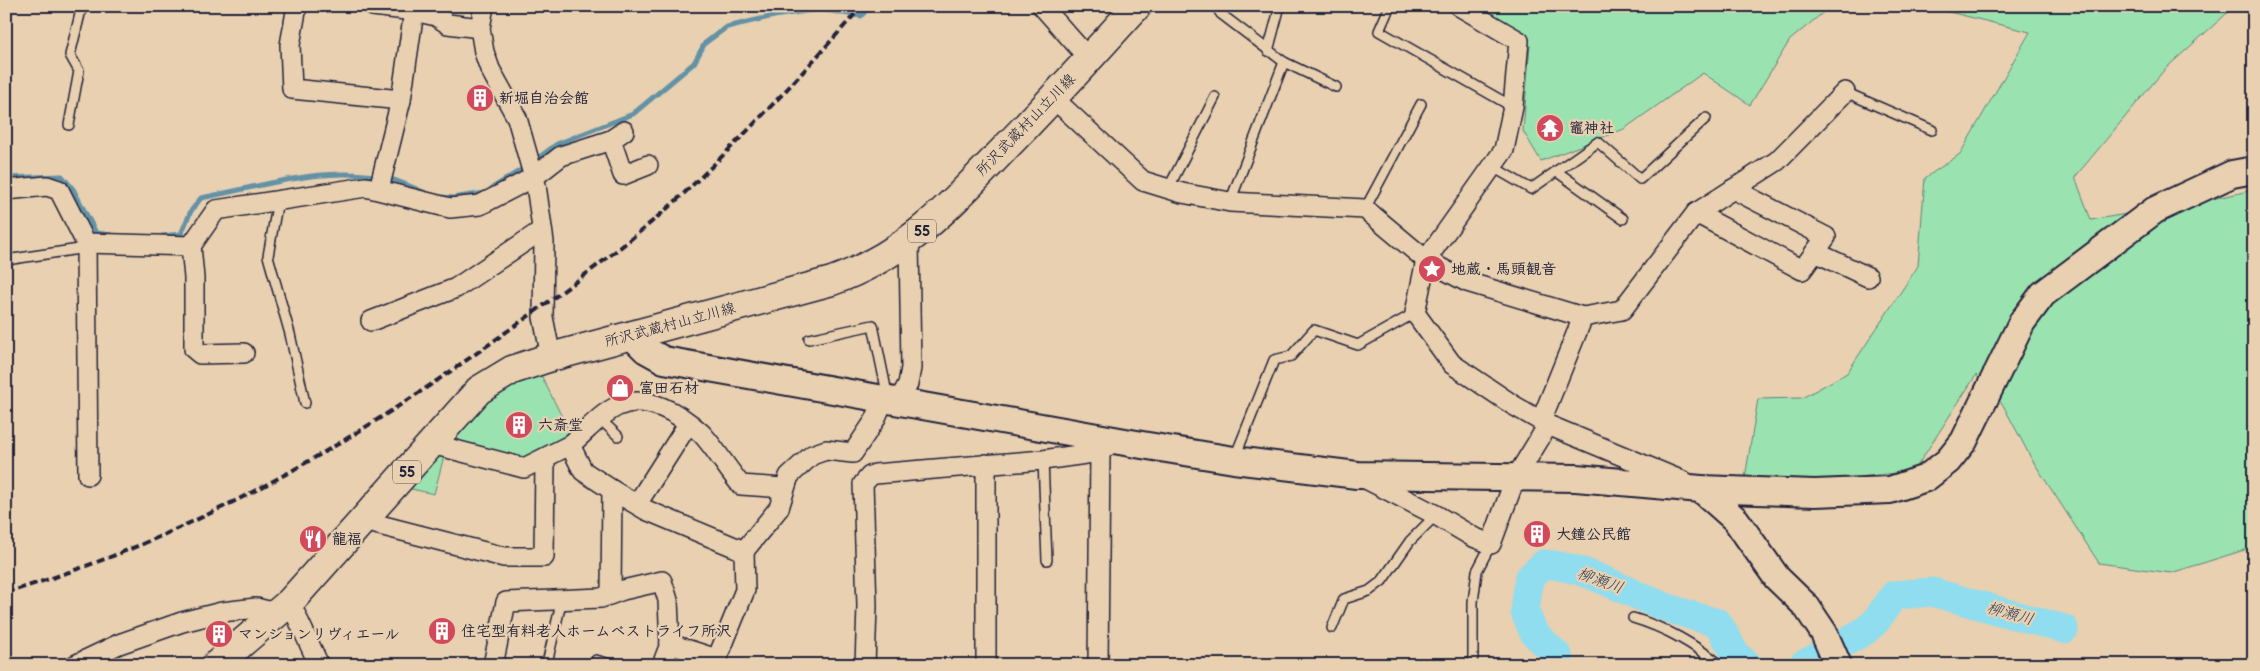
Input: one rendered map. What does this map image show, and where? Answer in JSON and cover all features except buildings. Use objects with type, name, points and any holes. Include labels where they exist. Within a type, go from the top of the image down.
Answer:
[{"type":"main road","name":"所沢武蔵村山立川線","points":[[216,665],[283,608],[364,521],[479,390],[512,370],[551,357],[771,299],[832,281],[872,264],[909,241],[938,218],[1138,6]]},
{"type":"street","points":[[297,6],[290,45],[292,90],[401,100]]},
{"type":"street","points":[[373,6],[414,10],[436,16],[448,24],[480,28]]},
{"type":"street","points":[[484,6],[480,28],[484,52],[490,69],[517,118],[534,177],[544,242],[542,307],[551,357]]},
{"type":"street","points":[[1042,6],[1089,58]]},
{"type":"street","points":[[1459,6],[1519,41],[1513,107],[1504,150],[1426,260],[1415,313],[1452,364],[1544,423],[1701,489],[1736,520],[1777,578],[1806,606],[1824,633],[1838,664]]},
{"type":"street","points":[[379,189],[401,100],[414,10]]},
{"type":"street","points":[[1053,98],[1143,180],[1168,189],[1230,202],[1365,209],[1426,260],[1467,282],[1583,317],[1622,310],[1696,212],[1777,161],[1845,92]]},
{"type":"street","points":[[244,353],[200,354],[194,349],[194,278],[191,246],[216,210],[366,187],[450,208],[480,205],[534,177],[561,156],[618,135],[623,174],[648,166]]},
{"type":"street","points":[[631,335],[646,350],[664,360],[890,400],[1108,446],[1357,475],[1515,479],[1576,478],[1701,489],[1815,492],[1890,490],[1926,478],[1948,461],[1964,441],[2022,322],[2044,294],[2155,210],[2232,174],[2254,170]]},
{"type":"street","points":[[6,190],[47,186],[59,190],[86,245],[88,474]]},
{"type":"street","points":[[1696,212],[1802,270],[1826,237],[1733,189]]},
{"type":"street","points":[[371,321],[456,288],[542,230]]},
{"type":"street","points":[[853,454],[890,400],[908,384],[911,368],[909,241]]},
{"type":"street","points":[[86,245],[191,246]]},
{"type":"street","points":[[1815,252],[1868,277]]},
{"type":"street","points":[[1357,475],[1436,515],[1473,537],[1491,544],[1515,479],[1544,423],[1583,317]]},
{"type":"street","points":[[432,444],[524,468],[570,445],[617,406],[632,402],[644,402],[660,406],[678,415],[701,434],[741,485],[783,488]]},
{"type":"street","points":[[637,504],[688,424]]},
{"type":"street","points":[[570,445],[583,471],[612,490],[637,504],[744,551]]},
{"type":"street","points":[[865,665],[867,606],[864,484],[870,476],[1043,460],[1108,446]]},
{"type":"street","points":[[1098,665],[1108,446]]},
{"type":"street","points":[[670,644],[717,660],[745,590],[744,551],[779,508],[783,488],[789,476],[812,455],[826,450],[853,454],[870,476]]},
{"type":"street","points":[[364,521],[504,557],[544,557],[545,458]]},
{"type":"street","points":[[986,464],[986,665]]},
{"type":"street","points":[[611,594],[612,490]]},
{"type":"street","points":[[493,665],[506,602],[601,598],[662,582],[668,600],[670,644],[662,665]]},
{"type":"street","points":[[75,665],[118,644],[182,622],[222,612],[256,608],[283,608],[319,665]]},
{"type":"lane","points":[[68,125],[79,71],[70,55],[82,6]]},
{"type":"lane","points":[[1216,6],[1221,14],[1284,62],[1336,87]]},
{"type":"lane","points":[[1268,51],[1280,6]]},
{"type":"lane","points":[[1390,6],[1379,31],[1513,107]]},
{"type":"lane","points":[[1230,202],[1284,62]]},
{"type":"lane","points":[[1845,92],[1932,130]]},
{"type":"lane","points":[[1168,189],[1215,97]]},
{"type":"lane","points":[[1365,209],[1421,104]]},
{"type":"lane","points":[[1493,167],[1530,190],[1598,142],[1640,178],[1706,118]]},
{"type":"lane","points":[[1556,171],[1623,219]]},
{"type":"lane","points":[[278,200],[268,256],[290,334],[304,403]]},
{"type":"lane","points":[[6,260],[86,245]]},
{"type":"lane","points":[[1234,460],[1274,360],[1291,356],[1314,330],[1358,345],[1415,313]]},
{"type":"lane","points":[[809,339],[873,325],[890,400]]},
{"type":"lane","points":[[600,419],[618,436]]},
{"type":"lane","points":[[1043,460],[1047,560]]},
{"type":"lane","points":[[1332,628],[1344,600],[1369,591],[1382,581],[1410,541],[1436,515]]},
{"type":"lane","points":[[1473,658],[1473,602],[1477,571],[1491,544]]},
{"type":"lane","points":[[547,663],[562,599]]},
{"type":"lane","points":[[1633,618],[1660,626],[1699,649],[1721,665]]},
{"type":"lane","points":[[596,660],[614,665]]},
{"type":"green space","points":[[1473,6],[1831,6],[1790,40],[1750,105],[1703,73],[1624,129],[1541,161],[1523,131],[1530,45],[1519,41]]},
{"type":"green space","points":[[1925,6],[2235,6],[2165,69],[2075,177],[2091,220],[2198,202],[2254,190],[2254,547],[2171,573],[2099,563],[2031,458],[2003,405],[1976,375],[1914,471],[1823,481],[1745,478],[1758,399],[1802,398],[1847,373],[1918,266],[1925,178],[1960,154],[2030,32]]},
{"type":"green space","points":[[540,373],[571,435],[524,459],[448,440],[470,413],[508,385]]},
{"type":"green space","points":[[444,456],[434,494],[407,488],[434,457]]},
{"type":"waterway","points":[[534,161],[557,144],[633,114],[694,63],[705,43],[727,27],[774,16],[819,9],[861,16],[870,6]]},
{"type":"waterway","points":[[492,188],[527,166]]},
{"type":"waterway","points":[[162,236],[181,234],[191,211],[201,198],[295,178],[342,174],[366,175],[395,180],[426,193]]},
{"type":"waterway","points":[[6,178],[62,176],[73,189],[96,233],[111,235]]},
{"type":"waterway","points":[[442,197],[452,198],[485,193]]},
{"type":"waterway","name":"柳瀬川","points":[[1560,665],[1558,656],[1534,633],[1525,612],[1529,578],[1544,564],[1560,566],[1590,575],[1663,606],[1718,623],[1736,655],[1748,665]]},
{"type":"waterway","name":"柳瀬川","points":[[1803,665],[1865,631],[1876,621],[1894,595],[1932,592],[2064,629]]},
{"type":"railway","points":[[6,593],[112,556],[218,509],[262,487],[347,439],[429,386],[575,282],[660,215],[750,128],[862,6]]},
{"type":"place","name":"新堀自治会館","points":[[480,98]]},
{"type":"place","name":"竈神社","points":[[1550,128]]},
{"type":"place","name":"地蔵・馬頭観音","points":[[1432,269]]},
{"type":"place","name":"富田石材","points":[[620,388]]},
{"type":"place","name":"六斎堂","points":[[519,425]]},
{"type":"place","name":"大鐘公民館","points":[[1537,534]]},
{"type":"place","name":"龍福","points":[[313,539]]},
{"type":"place","name":"住宅型有料老人ホームベストライフ所沢","points":[[442,631]]},
{"type":"place","name":"マンションリヴィエール","points":[[219,634]]}]
